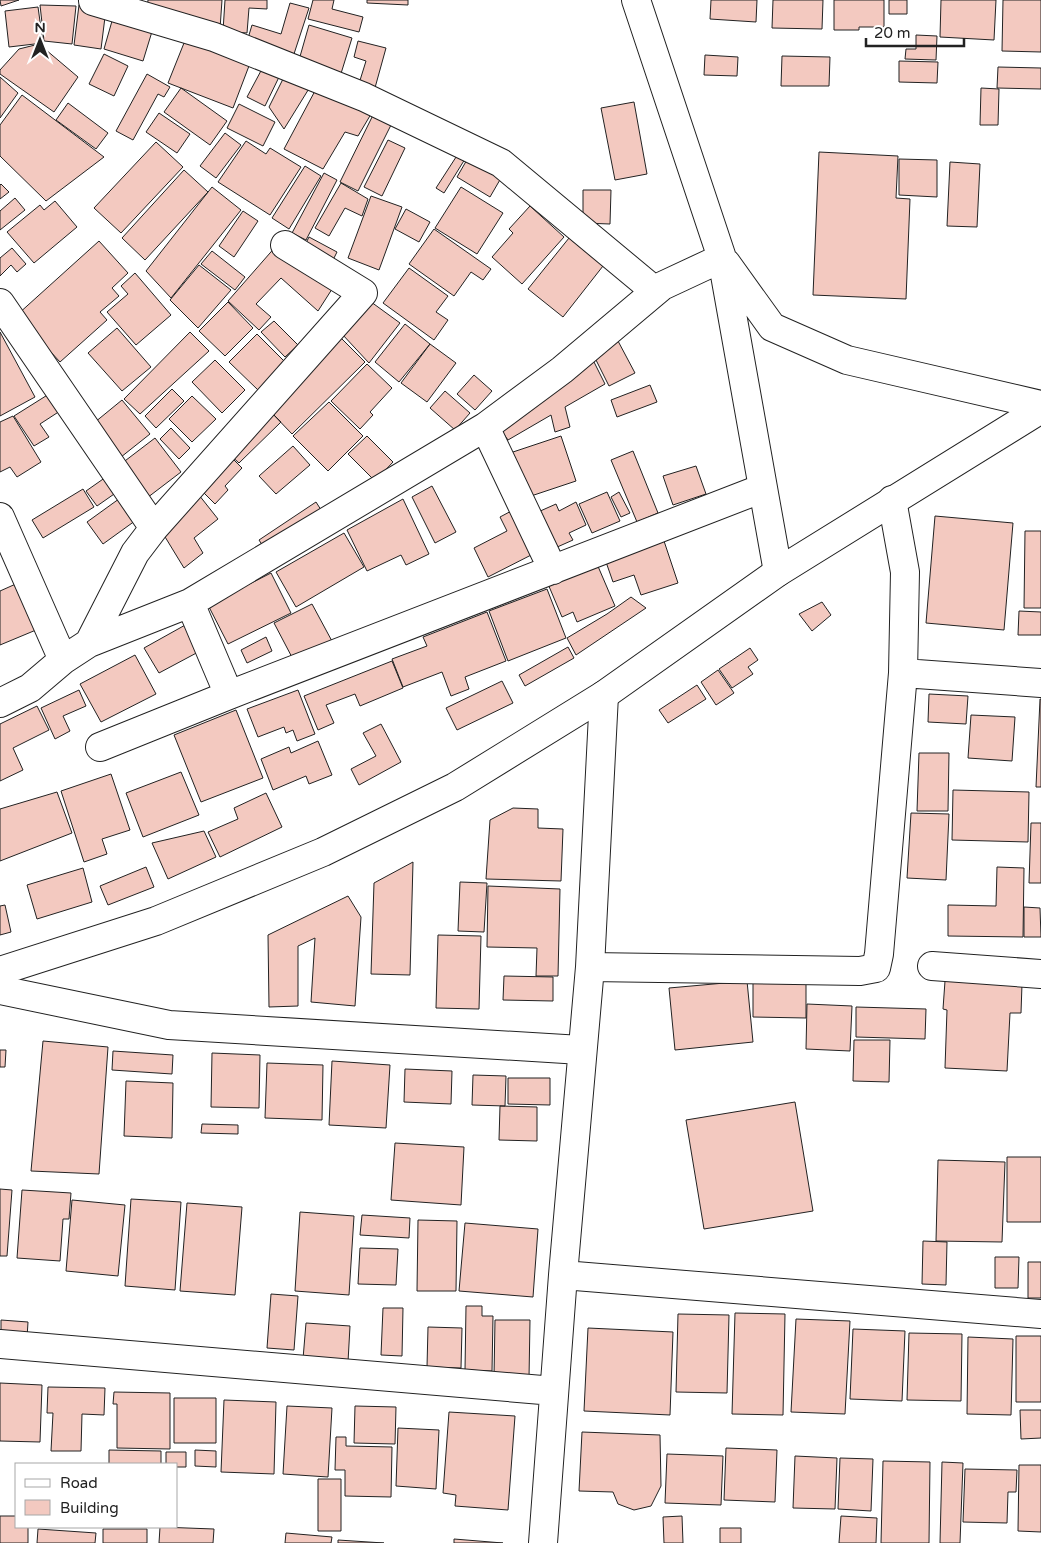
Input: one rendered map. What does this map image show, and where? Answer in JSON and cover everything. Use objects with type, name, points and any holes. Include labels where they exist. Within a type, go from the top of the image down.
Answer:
[{"type":"street","points":[[93,0],[214,37],[364,98],[501,163],[655,291]]},
{"type":"street","points":[[636,0],[722,258],[778,572]]},
{"type":"street","points":[[89,643],[135,553],[154,528],[363,294],[285,245]]},
{"type":"street","points":[[0,703],[30,688],[63,660],[89,643],[190,603],[485,427],[562,370],[662,286],[722,258]]},
{"type":"street","points":[[722,258],[772,327],[848,360],[1041,407]]},
{"type":"street","points":[[0,303],[154,528]]},
{"type":"street","points":[[0,972],[156,920],[323,852],[455,787],[604,695],[778,572],[1041,407]]},
{"type":"street","points":[[485,427],[553,570]]},
{"type":"street","points":[[100,747],[763,488]]},
{"type":"street","points":[[590,966],[860,971],[876,968],[879,954],[904,672],[905,572],[892,500]]},
{"type":"street","points":[[0,518],[63,660]]},
{"type":"street","points":[[190,603],[230,695]]},
{"type":"street","points":[[904,672],[1041,683]]},
{"type":"street","points":[[544,1543],[563,1275],[590,966],[604,695]]},
{"type":"street","points":[[932,966],[1041,974]]},
{"type":"street","points":[[0,990],[169,1025],[582,1050]]},
{"type":"street","points":[[563,1275],[1041,1314]]},
{"type":"street","points":[[0,1344],[554,1391]]},
{"type":"building","points":[[0,0],[19,0],[1,6]]},
{"type":"building","points":[[148,0],[222,0],[220,29],[147,9]]},
{"type":"building","points":[[225,0],[267,0],[267,9],[249,8],[247,33],[223,31]]},
{"type":"building","points":[[313,0],[334,0],[332,9],[363,17],[359,32],[308,19]]},
{"type":"building","points":[[367,0],[408,0],[408,5],[367,3]]},
{"type":"building","points":[[711,0],[757,0],[756,22],[710,19]]},
{"type":"building","points":[[773,0],[823,0],[822,29],[772,28]]},
{"type":"building","points":[[834,0],[884,0],[884,27],[834,30]]},
{"type":"building","points":[[889,0],[907,0],[907,14],[889,14]]},
{"type":"building","points":[[941,0],[996,0],[994,40],[940,37]]},
{"type":"building","points":[[1003,0],[1041,0],[1041,52],[1002,51]]},
{"type":"building","points":[[290,3],[309,8],[292,60],[246,45],[252,25],[281,34]]},
{"type":"building","points":[[40,5],[76,6],[72,44],[44,41]]},
{"type":"building","points":[[79,5],[106,9],[101,49],[74,45]]},
{"type":"building","points":[[38,7],[43,43],[9,47],[5,11]]},
{"type":"building","points":[[114,14],[154,25],[143,61],[104,49]]},
{"type":"building","points":[[309,25],[352,38],[339,80],[297,67]]},
{"type":"building","points":[[188,33],[252,58],[233,108],[168,83]]},
{"type":"building","points":[[916,35],[937,36],[936,60],[905,59],[906,49],[916,49]]},
{"type":"building","points":[[358,41],[386,48],[373,95],[357,90],[366,61],[354,57]]},
{"type":"building","points":[[39,44],[78,77],[54,112],[0,74],[0,70],[19,49]]},
{"type":"building","points":[[104,54],[128,66],[114,96],[89,84]]},
{"type":"building","points":[[705,55],[738,57],[737,76],[704,75]]},
{"type":"building","points":[[782,56],[830,57],[829,86],[781,86]]},
{"type":"building","points":[[899,61],[938,62],[937,83],[899,82]]},
{"type":"building","points":[[263,67],[280,75],[265,106],[247,97]]},
{"type":"building","points":[[998,67],[1041,68],[1041,89],[997,88]]},
{"type":"building","points":[[147,74],[170,87],[164,97],[158,94],[133,140],[116,131]]},
{"type":"building","points":[[285,75],[310,87],[284,129],[269,107]]},
{"type":"building","points":[[0,77],[18,93],[0,118]]},
{"type":"building","points":[[181,88],[227,121],[210,145],[164,112]]},
{"type":"building","points":[[981,88],[999,89],[998,125],[980,125]]},
{"type":"building","points":[[316,89],[374,109],[358,136],[345,132],[323,169],[284,149]]},
{"type":"building","points":[[22,95],[104,157],[46,201],[0,156],[0,125]]},
{"type":"building","points":[[634,102],[647,174],[615,180],[601,108]]},
{"type":"building","points":[[68,103],[108,133],[96,149],[56,120]]},
{"type":"building","points":[[239,104],[275,122],[263,146],[227,128]]},
{"type":"building","points":[[376,109],[394,119],[358,191],[340,182]]},
{"type":"building","points":[[159,113],[190,134],[177,153],[146,132]]},
{"type":"building","points":[[225,133],[241,145],[216,178],[200,166]]},
{"type":"building","points":[[388,140],[405,148],[382,196],[364,187]]},
{"type":"building","points":[[246,141],[266,154],[270,148],[301,167],[270,215],[218,182]]},
{"type":"building","points":[[156,142],[183,167],[121,233],[94,208]]},
{"type":"building","points":[[819,152],[898,156],[896,198],[910,199],[906,299],[813,295]]},
{"type":"building","points":[[458,154],[465,159],[444,193],[436,188]]},
{"type":"building","points":[[468,158],[501,178],[490,197],[457,177]]},
{"type":"building","points":[[899,159],[937,160],[937,197],[899,195]]},
{"type":"building","points":[[950,162],[980,164],[977,227],[947,226]]},
{"type":"building","points":[[305,166],[321,176],[289,229],[272,218]]},
{"type":"building","points":[[184,170],[208,192],[145,260],[122,238]]},
{"type":"building","points":[[324,173],[337,180],[306,240],[292,233]]},
{"type":"building","points":[[341,183],[368,199],[362,216],[345,208],[329,236],[315,228]]},
{"type":"building","points":[[0,185],[9,192],[0,199]]},
{"type":"building","points":[[212,187],[241,210],[171,298],[146,271]]},
{"type":"building","points":[[461,187],[503,213],[477,254],[435,228]]},
{"type":"building","points":[[583,190],[611,190],[610,224],[583,223]]},
{"type":"building","points":[[371,196],[402,207],[379,270],[348,258]]},
{"type":"building","points":[[15,198],[25,210],[0,230],[0,211]]},
{"type":"building","points":[[55,201],[77,227],[34,263],[7,232],[40,205],[44,210]]},
{"type":"building","points":[[530,206],[564,237],[522,284],[492,257],[513,233],[509,229]]},
{"type":"building","points":[[406,209],[430,222],[419,242],[395,229]]},
{"type":"building","points":[[243,211],[258,221],[234,257],[219,246]]},
{"type":"building","points":[[434,229],[491,269],[483,280],[471,272],[454,296],[409,264]]},
{"type":"building","points":[[309,237],[337,252],[330,266],[302,251]]},
{"type":"building","points":[[569,238],[603,266],[563,317],[528,289]]},
{"type":"building","points":[[99,241],[128,273],[112,288],[119,296],[100,312],[107,320],[60,362],[17,315]]},
{"type":"building","points":[[277,245],[334,286],[318,311],[281,278],[256,304],[271,317],[259,330],[228,301]]},
{"type":"building","points":[[12,248],[26,264],[17,272],[11,265],[0,276],[0,258]]},
{"type":"building","points":[[212,251],[245,277],[235,290],[201,264]]},
{"type":"building","points":[[199,265],[231,290],[198,328],[170,300]]},
{"type":"building","points":[[409,268],[448,296],[436,312],[448,320],[434,340],[383,303]]},
{"type":"building","points":[[135,273],[171,315],[136,345],[107,312],[128,294],[121,286]]},
{"type":"building","points":[[367,299],[400,323],[369,363],[342,334]]},
{"type":"building","points":[[228,302],[253,328],[225,356],[199,331]]},
{"type":"building","points":[[274,321],[298,345],[285,357],[261,332]]},
{"type":"building","points":[[405,324],[430,344],[399,382],[375,362]]},
{"type":"building","points":[[117,328],[151,367],[122,391],[88,353]]},
{"type":"building","points":[[0,332],[35,397],[0,416]]},
{"type":"building","points":[[190,332],[209,351],[140,414],[124,399]]},
{"type":"building","points":[[257,334],[285,362],[258,390],[229,362]]},
{"type":"building","points":[[341,338],[365,362],[292,434],[268,409]]},
{"type":"building","points":[[618,341],[635,373],[609,386],[593,354]]},
{"type":"building","points":[[430,344],[456,363],[427,402],[401,383]]},
{"type":"building","points":[[591,356],[605,384],[565,407],[570,427],[555,432],[551,415],[508,440],[498,426]]},
{"type":"building","points":[[215,360],[245,390],[222,413],[192,382]]},
{"type":"building","points":[[367,364],[392,388],[370,412],[373,415],[360,429],[331,401]]},
{"type":"building","points":[[474,375],[492,391],[475,410],[457,394]]},
{"type":"building","points":[[650,385],[657,402],[617,417],[611,400]]},
{"type":"building","points":[[172,389],[184,401],[156,428],[145,416]]},
{"type":"building","points":[[445,391],[470,413],[455,430],[430,408]]},
{"type":"building","points":[[49,394],[60,411],[40,424],[49,437],[34,446],[14,416]]},
{"type":"building","points":[[192,396],[216,419],[192,442],[169,419]]},
{"type":"building","points":[[122,400],[150,434],[116,461],[89,427]]},
{"type":"building","points":[[329,402],[363,436],[328,471],[293,436]]},
{"type":"building","points":[[268,409],[281,422],[239,463],[226,451]]},
{"type":"building","points":[[13,416],[41,462],[17,477],[10,467],[0,472],[0,422]]},
{"type":"building","points":[[171,428],[190,448],[179,459],[160,439]]},
{"type":"building","points":[[367,436],[393,462],[375,481],[348,454]]},
{"type":"building","points":[[561,436],[576,481],[525,498],[510,453]]},
{"type":"building","points":[[155,438],[181,472],[143,501],[117,467]]},
{"type":"building","points":[[293,446],[310,465],[276,494],[259,476]]},
{"type":"building","points":[[633,451],[658,513],[637,522],[611,460]]},
{"type":"building","points":[[228,454],[242,468],[225,486],[228,490],[215,504],[197,486]]},
{"type":"building","points":[[696,466],[706,494],[673,505],[663,476]]},
{"type":"building","points":[[106,477],[117,492],[97,506],[86,491]]},
{"type":"building","points":[[432,486],[456,532],[435,543],[412,497]]},
{"type":"building","points":[[83,489],[94,507],[43,538],[32,520]]},
{"type":"building","points":[[195,490],[218,519],[194,538],[203,553],[184,568],[159,527]]},
{"type":"building","points":[[607,492],[620,521],[592,533],[579,504]]},
{"type":"building","points":[[619,492],[630,513],[621,517],[611,497]]},
{"type":"building","points":[[123,496],[139,518],[103,544],[87,522]]},
{"type":"building","points":[[403,499],[429,554],[406,565],[401,555],[367,571],[347,530]]},
{"type":"building","points":[[316,502],[323,513],[266,551],[259,540]]},
{"type":"building","points":[[576,502],[586,525],[569,533],[573,540],[555,548],[538,512],[556,504],[559,511]]},
{"type":"building","points":[[517,508],[539,551],[488,577],[474,548],[507,531],[500,517]]},
{"type":"building","points":[[935,516],[1013,523],[1004,630],[926,623]]},
{"type":"building","points":[[1025,531],[1041,531],[1041,608],[1024,608]]},
{"type":"building","points":[[344,533],[364,567],[296,607],[276,572]]},
{"type":"building","points":[[664,541],[678,583],[641,595],[634,575],[613,582],[606,562]]},
{"type":"building","points":[[597,564],[615,606],[577,622],[573,612],[562,617],[548,584]]},
{"type":"building","points":[[271,573],[291,613],[228,644],[208,605]]},
{"type":"building","points":[[27,579],[36,630],[0,645],[0,591]]},
{"type":"building","points":[[547,589],[566,638],[508,661],[489,611]]},
{"type":"building","points":[[631,597],[646,608],[576,655],[567,638]]},
{"type":"building","points":[[822,602],[831,615],[812,631],[799,614]]},
{"type":"building","points":[[312,604],[333,643],[295,663],[274,623]]},
{"type":"building","points":[[1019,611],[1041,612],[1041,635],[1018,635]]},
{"type":"building","points":[[487,612],[506,661],[465,677],[469,689],[451,696],[442,672],[403,687],[392,659],[427,646],[423,637]]},
{"type":"building","points":[[187,624],[202,650],[159,673],[144,648]]},
{"type":"building","points":[[266,637],[272,651],[247,663],[241,650]]},
{"type":"building","points":[[568,647],[574,658],[525,686],[519,675]]},
{"type":"building","points":[[750,648],[758,660],[748,667],[753,674],[732,688],[719,669]]},
{"type":"building","points":[[135,655],[156,694],[101,722],[80,684]]},
{"type":"building","points":[[392,661],[403,688],[360,706],[355,694],[326,705],[334,723],[318,730],[304,696]]},
{"type":"building","points":[[718,670],[734,693],[716,705],[701,682]]},
{"type":"building","points":[[502,681],[513,703],[457,730],[446,708]]},
{"type":"building","points":[[697,685],[706,699],[668,723],[659,710]]},
{"type":"building","points":[[79,690],[86,706],[63,716],[70,731],[55,739],[41,708]]},
{"type":"building","points":[[298,690],[315,734],[297,741],[293,730],[286,733],[284,727],[258,737],[247,709]]},
{"type":"building","points":[[929,694],[968,696],[966,724],[928,722]]},
{"type":"building","points":[[1040,699],[1041,787],[1036,787]]},
{"type":"building","points":[[37,706],[49,730],[13,748],[23,770],[0,781],[0,724]]},
{"type":"building","points":[[236,710],[263,778],[201,802],[174,735]]},
{"type":"building","points":[[971,715],[1015,717],[1012,761],[968,758]]},
{"type":"building","points":[[381,724],[401,762],[359,785],[351,769],[376,756],[363,733]]},
{"type":"building","points":[[318,741],[332,775],[309,784],[306,776],[273,790],[261,759],[289,747],[291,753]]},
{"type":"building","points":[[919,753],[949,753],[948,811],[917,811]]},
{"type":"building","points":[[181,772],[199,815],[143,837],[126,793]]},
{"type":"building","points":[[111,774],[130,830],[102,839],[107,854],[84,862],[61,791]]},
{"type":"building","points":[[953,790],[1029,792],[1028,842],[952,840]]},
{"type":"building","points":[[57,792],[72,833],[0,861],[0,809]]},
{"type":"building","points":[[266,793],[282,827],[220,857],[208,832],[238,819],[234,808]]},
{"type":"building","points":[[513,808],[538,809],[538,828],[563,829],[561,881],[486,879],[490,820]]},
{"type":"building","points":[[911,813],[949,814],[946,880],[907,878]]},
{"type":"building","points":[[1031,823],[1041,823],[1041,883],[1029,883]]},
{"type":"building","points":[[204,831],[216,857],[168,879],[152,843]]},
{"type":"building","points":[[413,862],[410,975],[371,974],[374,883]]},
{"type":"building","points":[[146,867],[154,887],[108,905],[100,886]]},
{"type":"building","points":[[997,867],[1024,868],[1023,937],[948,936],[948,905],[996,906]]},
{"type":"building","points":[[83,868],[92,902],[37,919],[27,885]]},
{"type":"building","points":[[460,882],[487,883],[484,932],[458,931]]},
{"type":"building","points":[[488,886],[560,889],[558,976],[536,976],[537,948],[487,947]]},
{"type":"building","points":[[348,896],[361,917],[355,1006],[311,1002],[315,938],[298,946],[298,1006],[269,1007],[268,935]]},
{"type":"building","points":[[5,905],[11,932],[0,935],[0,906]]},
{"type":"building","points":[[1024,907],[1040,908],[1041,937],[1024,937]]},
{"type":"building","points":[[438,935],[481,936],[479,1009],[436,1008]]},
{"type":"building","points":[[504,976],[553,977],[553,1001],[503,1000]]},
{"type":"building","points":[[747,981],[753,1042],[675,1050],[669,988]]},
{"type":"building","points":[[945,981],[1022,984],[1021,1013],[1010,1013],[1007,1071],[945,1068],[947,1010],[943,1009]]},
{"type":"building","points":[[753,983],[806,984],[806,1018],[753,1017]]},
{"type":"building","points":[[807,1004],[852,1006],[850,1051],[806,1049]]},
{"type":"building","points":[[856,1007],[926,1009],[925,1039],[856,1037]]},
{"type":"building","points":[[854,1040],[890,1040],[889,1082],[853,1081]]},
{"type":"building","points":[[43,1041],[108,1047],[99,1174],[31,1171]]},
{"type":"building","points":[[0,1050],[6,1050],[5,1067],[0,1067]]},
{"type":"building","points":[[113,1051],[173,1055],[172,1074],[112,1070]]},
{"type":"building","points":[[212,1053],[260,1055],[259,1108],[211,1107]]},
{"type":"building","points":[[332,1061],[390,1065],[386,1128],[329,1125]]},
{"type":"building","points":[[267,1063],[323,1065],[322,1120],[265,1118]]},
{"type":"building","points":[[405,1069],[452,1071],[451,1104],[404,1102]]},
{"type":"building","points":[[473,1075],[506,1076],[505,1106],[472,1105]]},
{"type":"building","points":[[508,1078],[550,1078],[550,1105],[508,1104]]},
{"type":"building","points":[[126,1081],[173,1083],[172,1138],[124,1136]]},
{"type":"building","points":[[795,1102],[813,1211],[704,1229],[686,1120]]},
{"type":"building","points":[[500,1106],[537,1107],[537,1141],[499,1140]]},
{"type":"building","points":[[202,1124],[238,1125],[238,1134],[201,1133]]},
{"type":"building","points":[[395,1143],[464,1147],[461,1205],[391,1200]]},
{"type":"building","points":[[1007,1157],[1041,1157],[1041,1222],[1007,1222]]},
{"type":"building","points":[[938,1160],[1005,1162],[1002,1242],[936,1241]]},
{"type":"building","points":[[0,1189],[12,1190],[7,1256],[0,1256]]},
{"type":"building","points":[[22,1190],[71,1193],[69,1219],[63,1219],[60,1261],[17,1258]]},
{"type":"building","points":[[131,1199],[181,1202],[175,1290],[125,1286]]},
{"type":"building","points":[[72,1200],[125,1205],[118,1276],[66,1271]]},
{"type":"building","points":[[187,1203],[242,1207],[235,1295],[180,1291]]},
{"type":"building","points":[[300,1212],[354,1216],[349,1295],[295,1291]]},
{"type":"building","points":[[362,1215],[410,1218],[409,1238],[360,1235]]},
{"type":"building","points":[[418,1220],[457,1221],[456,1291],[417,1291]]},
{"type":"building","points":[[465,1223],[538,1229],[533,1297],[459,1291]]},
{"type":"building","points":[[923,1241],[947,1242],[946,1285],[922,1284]]},
{"type":"building","points":[[360,1248],[398,1249],[396,1285],[358,1284]]},
{"type":"building","points":[[995,1257],[1019,1257],[1018,1288],[995,1288]]},
{"type":"building","points":[[1028,1262],[1041,1262],[1041,1298],[1028,1298]]},
{"type":"building","points":[[271,1294],[298,1296],[294,1350],[267,1348]]},
{"type":"building","points":[[466,1306],[482,1306],[482,1316],[493,1316],[492,1371],[465,1370]]},
{"type":"building","points":[[383,1308],[403,1308],[402,1356],[381,1355]]},
{"type":"building","points":[[735,1313],[785,1314],[783,1415],[732,1414]]},
{"type":"building","points":[[678,1314],[729,1315],[727,1393],[676,1392]]},
{"type":"building","points":[[796,1319],[850,1321],[845,1414],[791,1412]]},
{"type":"building","points":[[1,1320],[28,1322],[27,1338],[1,1337]]},
{"type":"building","points":[[495,1320],[530,1320],[529,1378],[494,1377]]},
{"type":"building","points":[[306,1323],[350,1326],[348,1362],[303,1359]]},
{"type":"building","points":[[428,1327],[462,1328],[461,1368],[427,1367]]},
{"type":"building","points":[[588,1328],[673,1332],[670,1415],[584,1411]]},
{"type":"building","points":[[853,1329],[905,1331],[902,1401],[850,1399]]},
{"type":"building","points":[[909,1333],[962,1334],[961,1401],[907,1400]]},
{"type":"building","points":[[1016,1336],[1041,1336],[1041,1402],[1016,1402]]},
{"type":"building","points":[[968,1337],[1013,1339],[1011,1415],[967,1414]]},
{"type":"building","points":[[0,1383],[42,1385],[40,1442],[0,1441]]},
{"type":"building","points":[[48,1387],[105,1388],[104,1415],[82,1414],[81,1451],[51,1451],[53,1413],[47,1413]]},
{"type":"building","points":[[114,1392],[170,1393],[170,1449],[117,1448],[117,1404],[113,1404]]},
{"type":"building","points":[[174,1398],[216,1398],[216,1443],[174,1443]]},
{"type":"building","points":[[224,1400],[276,1402],[274,1474],[221,1472]]},
{"type":"building","points":[[287,1406],[332,1408],[328,1477],[283,1474]]},
{"type":"building","points":[[355,1406],[396,1407],[395,1444],[354,1443]]},
{"type":"building","points":[[1020,1410],[1041,1410],[1041,1438],[1021,1439]]},
{"type":"building","points":[[449,1412],[515,1416],[508,1510],[455,1506],[456,1495],[443,1493]]},
{"type":"building","points":[[398,1428],[439,1430],[436,1489],[396,1486]]},
{"type":"building","points":[[582,1432],[660,1435],[661,1486],[651,1506],[634,1510],[618,1504],[613,1492],[579,1491]]},
{"type":"building","points":[[336,1437],[346,1437],[346,1446],[392,1447],[391,1497],[345,1496],[345,1470],[335,1470]]},
{"type":"building","points":[[726,1448],[777,1450],[775,1502],[724,1500]]},
{"type":"building","points":[[109,1450],[161,1451],[161,1463],[109,1463]]},
{"type":"building","points":[[195,1450],[216,1451],[216,1467],[195,1466]]},
{"type":"building","points":[[166,1452],[186,1452],[186,1467],[178,1467],[178,1463],[166,1463]]},
{"type":"building","points":[[667,1454],[723,1456],[721,1505],[665,1503]]},
{"type":"building","points":[[795,1456],[837,1458],[835,1509],[793,1508]]},
{"type":"building","points":[[840,1458],[873,1459],[871,1511],[838,1509]]},
{"type":"building","points":[[883,1461],[930,1462],[929,1543],[881,1543]]},
{"type":"building","points":[[942,1462],[963,1463],[960,1543],[940,1543]]},
{"type":"building","points":[[1019,1465],[1041,1465],[1041,1532],[1018,1531]]},
{"type":"building","points":[[965,1469],[1017,1470],[1016,1492],[1008,1492],[1007,1523],[963,1522]]},
{"type":"building","points":[[318,1479],[341,1479],[341,1531],[318,1531]]},
{"type":"building","points":[[0,1516],[15,1516],[15,1528],[28,1528],[28,1543],[0,1543]]},
{"type":"building","points":[[682,1516],[683,1543],[664,1543],[663,1517]]},
{"type":"building","points":[[841,1516],[877,1518],[876,1543],[839,1543]]},
{"type":"building","points":[[160,1528],[214,1529],[213,1543],[159,1543]]},
{"type":"building","points":[[720,1528],[741,1528],[741,1543],[720,1543]]},
{"type":"building","points":[[38,1529],[96,1533],[95,1543],[37,1543]]},
{"type":"building","points":[[103,1529],[147,1529],[147,1543],[103,1543]]},
{"type":"building","points":[[286,1533],[332,1537],[331,1543],[285,1543]]},
{"type":"building","points":[[454,1539],[503,1543],[454,1543]]},
{"type":"building","points":[[338,1540],[384,1543],[338,1543]]}]
